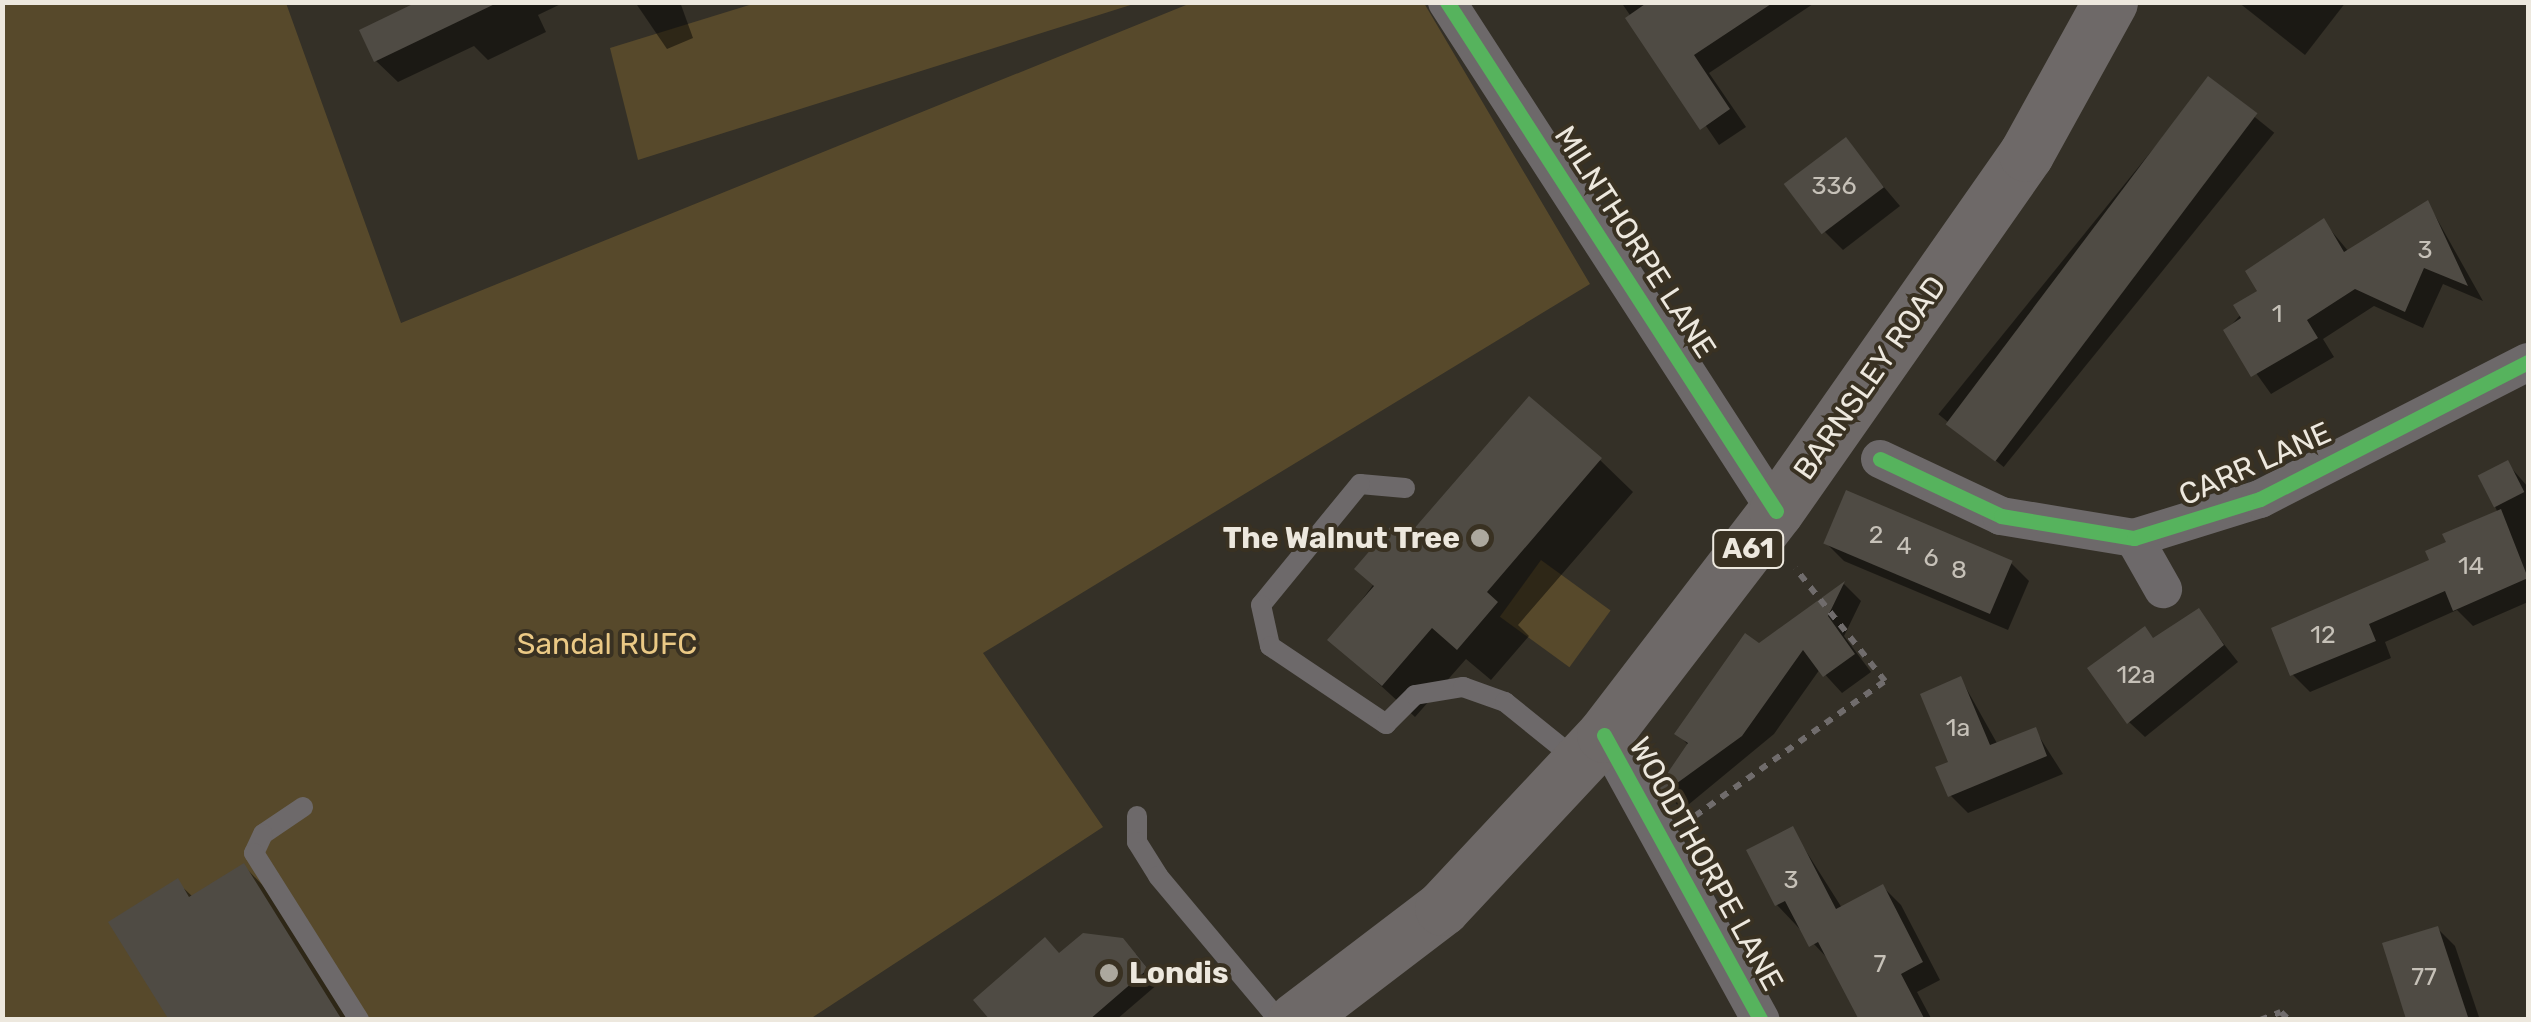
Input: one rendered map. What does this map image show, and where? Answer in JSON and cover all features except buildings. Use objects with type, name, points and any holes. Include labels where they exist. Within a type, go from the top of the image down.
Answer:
[{"type":"main road","name":"BARNSLEY ROAD","points":[[1295,1020],[1442,908],[1591,748],[1770,520],[2026,154],[2110,2]]},
{"type":"street","name":"MILNTHORPE LANE","points":[[1447,2],[1770,520]]},
{"type":"street","name":"CARR LANE","points":[[1880,459],[2000,516],[2134,538],[2260,499],[2528,362]]},
{"type":"street","points":[[2134,538],[2164,589]]},
{"type":"street","name":"WOODTHORPE LANE","points":[[1591,748],[1661,840],[1761,1020]]},
{"type":"lane","points":[[1406,488],[1360,484],[1261,605],[1270,646],[1386,724],[1415,695],[1463,687],[1505,702],[1591,748]]},
{"type":"lane","points":[[302,807],[262,834],[254,853],[359,1020]]},
{"type":"lane","points":[[1137,816],[1137,842],[1158,876],[1278,1020]]},
{"type":"path","points":[[1661,840],[1885,681],[1770,520]]},
{"type":"path","points":[[2260,1020],[2281,1012],[2289,1020]]},
{"type":"green space","points":[[759,2],[1137,3],[638,160],[610,48]]},
{"type":"green space","name":"Sandal RUFC","points":[[2,3],[286,3],[401,323],[1191,3],[1424,3],[1590,284],[983,653],[1103,827],[810,1019],[3,1019]]},
{"type":"green space","points":[[1541,560],[1611,611],[1569,667],[1500,617]]},
{"type":"cycle path","points":[[1447,2],[1776,511]]},
{"type":"cycle path","points":[[1880,459],[2001,516],[2134,538],[2260,499],[2528,362]]},
{"type":"cycle path","points":[[1604,735],[1761,1020]]},
{"type":"place","name":"The Walnut Tree","points":[[1480,538]]},
{"type":"place","name":"Londis","points":[[1109,973]]}]
